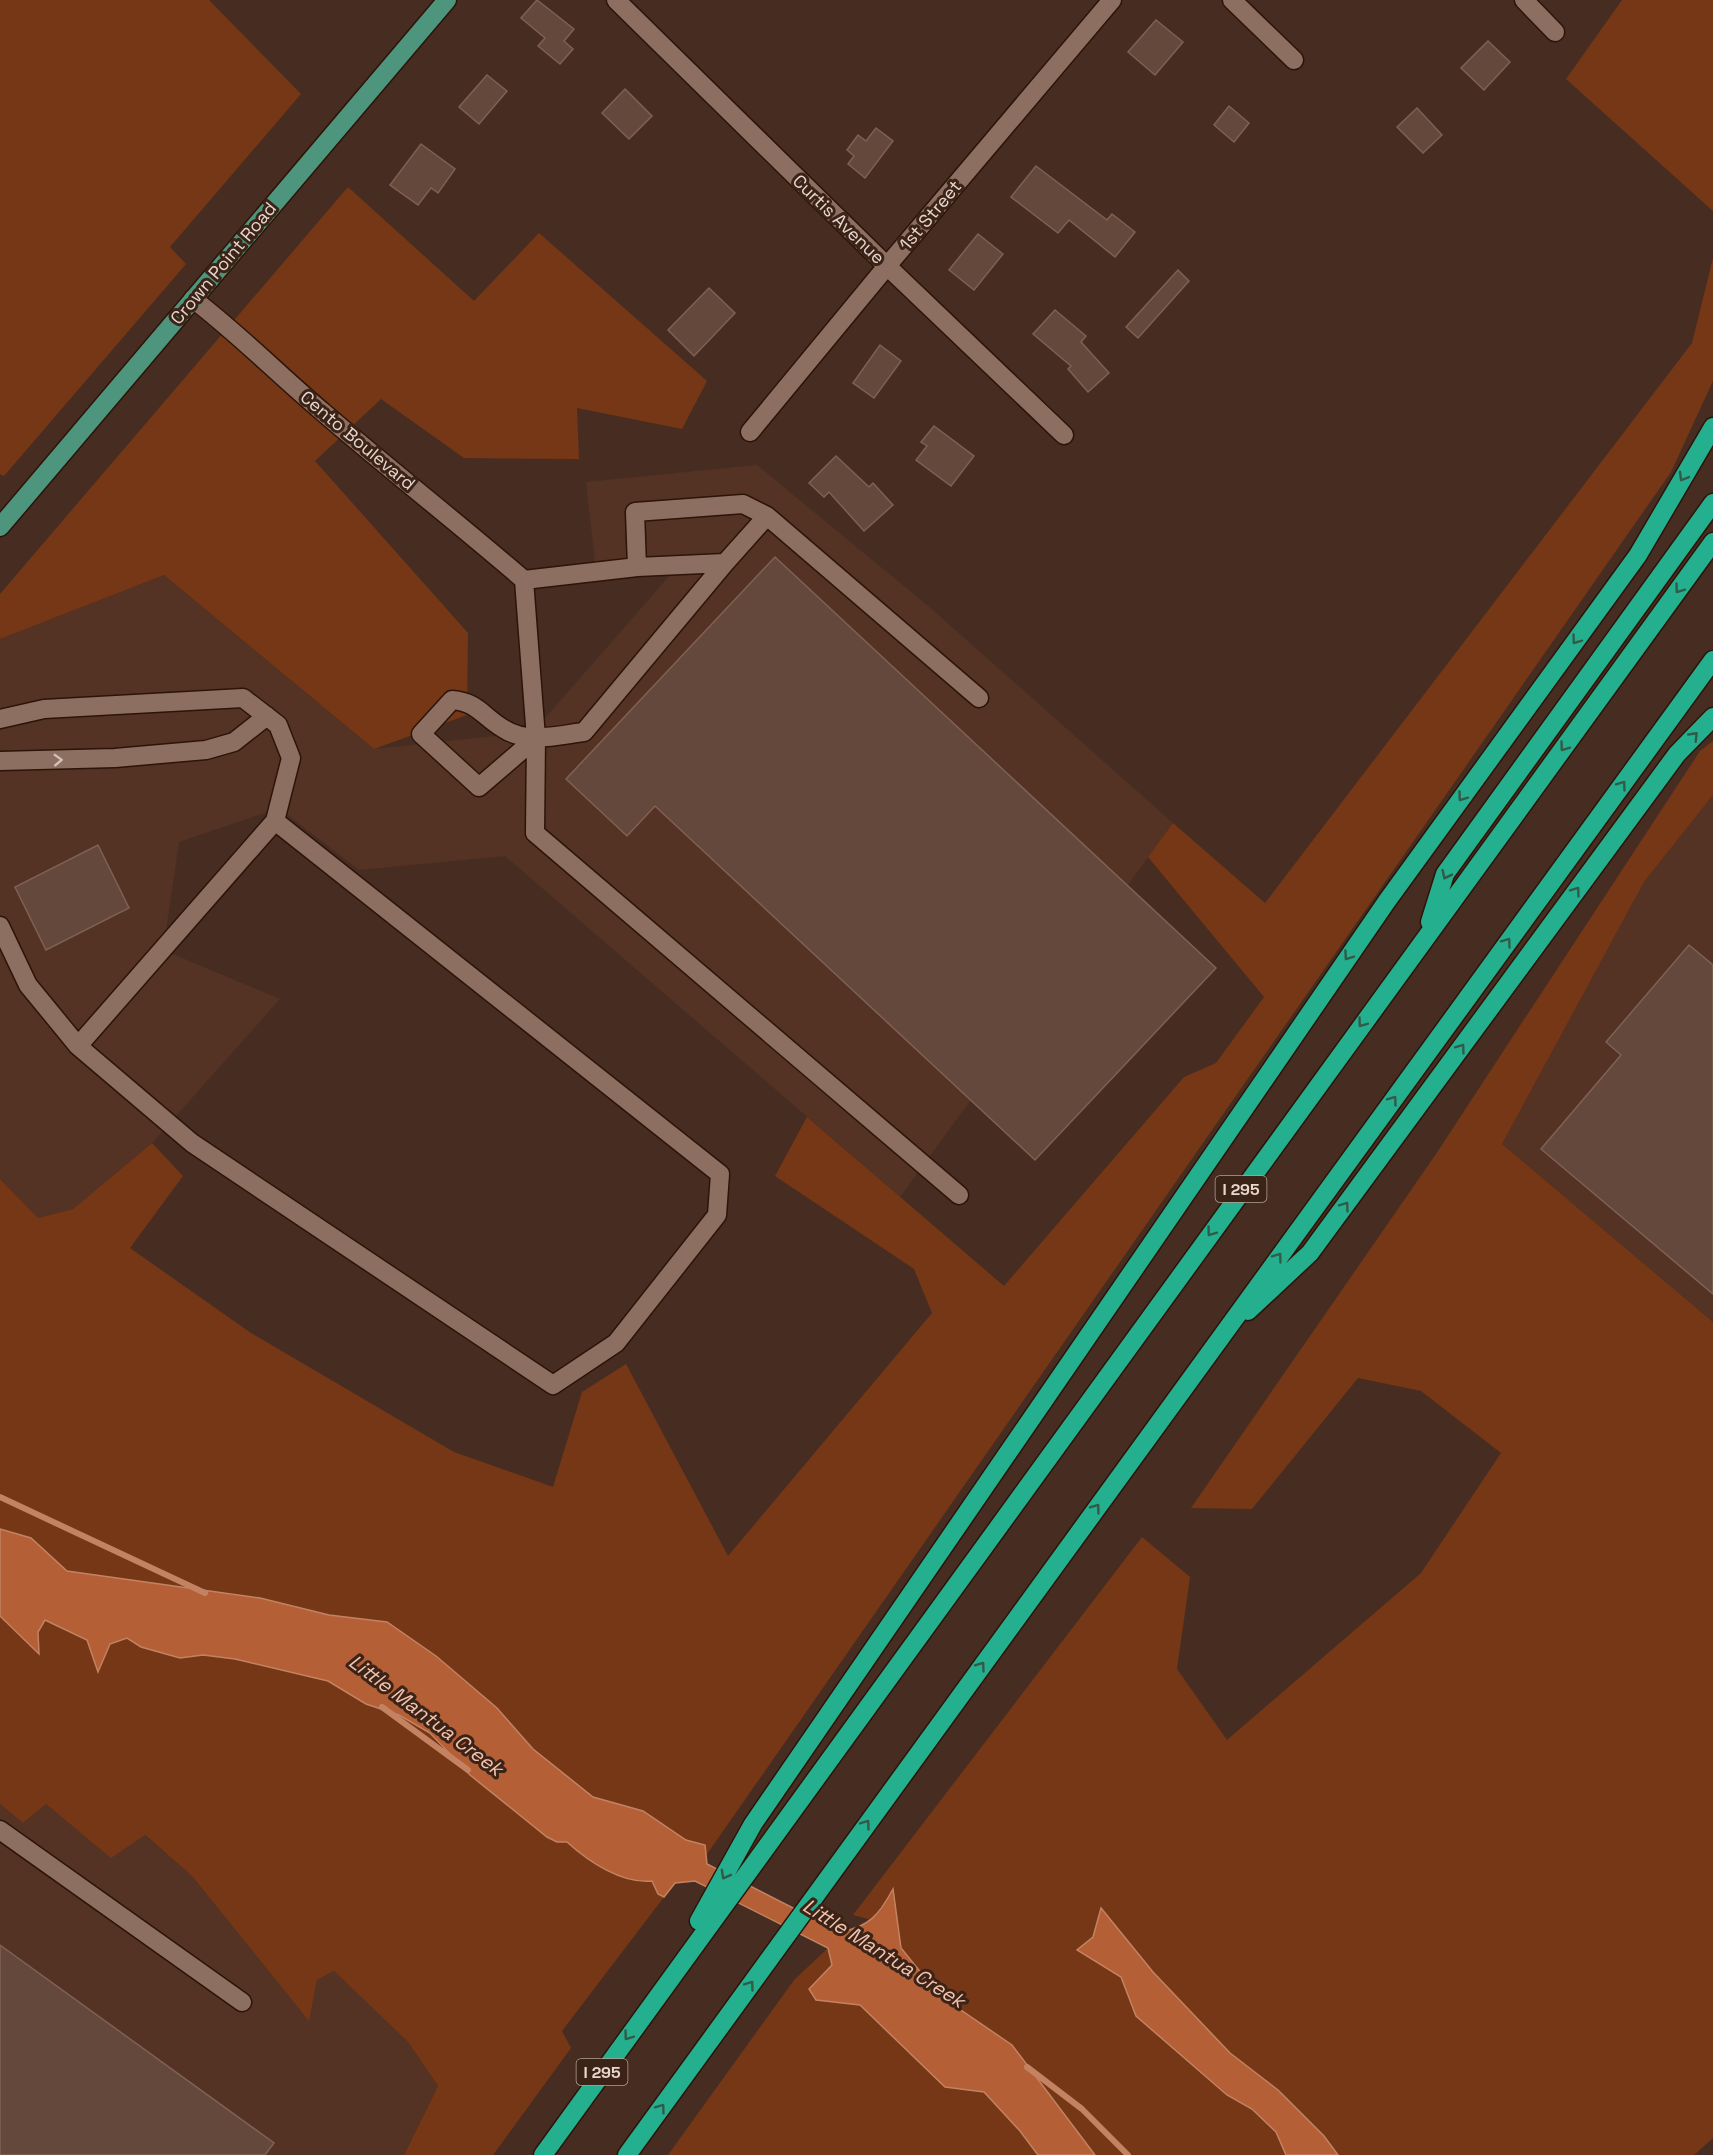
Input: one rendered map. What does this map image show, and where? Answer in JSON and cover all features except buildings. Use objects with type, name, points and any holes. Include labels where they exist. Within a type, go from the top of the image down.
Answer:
[{"type":"highway","points":[[662,1989],[753,1824],[1380,911],[1638,555],[1713,427]]},
{"type":"highway","points":[[1426,936],[1445,874],[1713,503]]},
{"type":"highway","name":"I 295","points":[[543,2155],[1713,542]]},
{"type":"highway","points":[[627,2155],[1713,660]]},
{"type":"highway","points":[[1218,1339],[1310,1253],[1677,754],[1713,717]]},
{"type":"main road","name":"Crown Point Road","points":[[0,527],[447,0]]},
{"type":"street","name":"Curtis Avenue","points":[[616,0],[887,266],[1064,435]]},
{"type":"street","name":"1st Street","points":[[750,432],[1112,0]]},
{"type":"street","points":[[1232,0],[1294,60]]},
{"type":"street","points":[[1524,0],[1555,32]]},
{"type":"street","name":"Cento Boulevard","points":[[193,299],[224,323],[338,425],[450,515],[524,580]]},
{"type":"street","points":[[637,567],[635,512],[743,504],[767,516],[979,699]]},
{"type":"street","points":[[536,738],[479,787],[421,734],[452,700],[469,701],[506,731],[536,738],[584,732],[767,516]]},
{"type":"street","points":[[725,563],[637,567],[524,580],[536,738],[535,833],[959,1195]]},
{"type":"street","points":[[0,719],[44,710],[243,698],[278,725],[291,758],[275,821],[78,1046]]},
{"type":"street","points":[[0,761],[115,758],[206,750],[234,741],[267,716]]},
{"type":"street","points":[[0,926],[28,985],[78,1046],[192,1143],[553,1385],[616,1343],[717,1215],[720,1174],[275,821]]},
{"type":"street","points":[[0,1830],[242,2002]]},
{"type":"shaded area","points":[[0,0],[209,0],[301,94],[170,247],[186,264],[4,476],[0,474]]},
{"type":"shaded area","points":[[1622,0],[1713,0],[1713,211],[1566,79]]},
{"type":"shaded area","points":[[348,187],[474,301],[539,233],[707,381],[682,429],[577,408],[579,459],[464,458],[381,399],[315,461],[468,633],[467,715],[374,749],[164,575],[0,639],[0,594]]},
{"type":"shaded area","points":[[1713,258],[1713,381],[1671,472],[705,1857],[704,1845],[686,1840],[643,1811],[593,1797],[533,1749],[497,1708],[436,1656],[387,1622],[329,1615],[260,1598],[67,1571],[31,1538],[0,1529],[0,1179],[38,1218],[73,1209],[152,1143],[183,1176],[130,1248],[251,1333],[454,1452],[553,1487],[582,1392],[626,1364],[728,1556],[932,1313],[914,1269],[775,1176],[807,1117],[1004,1286],[1184,1077],[1216,1063],[1264,997],[1148,857],[1173,823],[1265,903],[1692,343]]},
{"type":"shaded area","points":[[757,465],[927,605],[1173,823],[900,1197],[505,856],[359,870],[279,808],[179,842],[163,950],[280,999],[152,1143],[73,1209],[38,1218],[0,1179],[0,639],[164,575],[374,749],[533,732],[685,558],[595,562],[586,482]]},
{"type":"shaded area","points":[[1713,741],[1713,795],[1644,882],[1502,1144],[1713,1322],[1713,2138],[1694,2155],[1338,2155],[1324,2136],[1278,2090],[1230,2053],[1153,1972],[1101,1909],[1093,1937],[1078,1950],[1121,1977],[1136,2016],[1227,2095],[1252,2109],[1276,2132],[1286,2155],[1095,2155],[1012,2045],[939,1995],[900,1948],[893,1890],[872,1920],[853,1915],[1142,1537],[1190,1577],[1177,1669],[1227,1740],[1421,1573],[1501,1453],[1421,1391],[1358,1378],[1252,1509],[1191,1508],[1436,1154],[1700,751]]},
{"type":"shaded area","points":[[1713,795],[1713,1322],[1502,1144],[1644,882]]},
{"type":"shaded area","points":[[0,1616],[39,1653],[38,1632],[45,1620],[87,1640],[98,1671],[110,1644],[127,1638],[141,1647],[180,1658],[203,1655],[235,1659],[328,1681],[366,1704],[399,1715],[430,1733],[470,1775],[547,1837],[557,1842],[567,1842],[606,1870],[629,1879],[652,1881],[658,1893],[664,1897],[562,2031],[571,2048],[493,2155],[404,2155],[438,2086],[408,2042],[334,1971],[317,1980],[309,2021],[192,1876],[145,1835],[111,1858],[46,1804],[23,1823],[0,1804]]},
{"type":"shaded area","points":[[0,1804],[23,1823],[46,1804],[111,1857],[144,1835],[192,1876],[309,2020],[317,1980],[334,1971],[408,2042],[438,2086],[404,2155],[0,2155]]},
{"type":"shaded area","points":[[828,1948],[832,1965],[809,1989],[816,2000],[860,2005],[945,2087],[984,2092],[1020,2131],[1038,2155],[668,2155],[794,1980]]},
{"type":"water","points":[[0,1529],[31,1538],[67,1571],[260,1598],[329,1615],[387,1622],[436,1656],[497,1708],[533,1749],[593,1797],[643,1811],[686,1840],[705,1845],[707,1864],[840,1932],[866,1923],[878,1913],[893,1889],[901,1948],[939,1995],[1012,2045],[1095,2155],[1038,2155],[1020,2131],[984,2092],[945,2087],[860,2005],[816,2000],[809,1989],[832,1965],[828,1948],[695,1881],[675,1883],[664,1897],[658,1894],[652,1881],[629,1879],[606,1870],[567,1842],[557,1842],[547,1837],[470,1775],[430,1733],[399,1715],[366,1704],[328,1681],[235,1659],[203,1655],[180,1658],[141,1647],[127,1638],[110,1644],[98,1672],[87,1640],[45,1620],[38,1632],[39,1654],[0,1616]]},
{"type":"water","points":[[1101,1908],[1153,1972],[1230,2053],[1278,2090],[1324,2136],[1338,2155],[1286,2155],[1276,2132],[1252,2109],[1227,2095],[1136,2016],[1121,1977],[1077,1950],[1093,1937]]},
{"type":"waterway","name":"Little Mantua Creek","points":[[0,1497],[205,1593]]},
{"type":"waterway","name":"Little Mantua Creek","points":[[382,1707],[468,1770]]},
{"type":"waterway","name":"Little Mantua Creek","points":[[1027,2067],[1082,2109],[1128,2155]]}]
